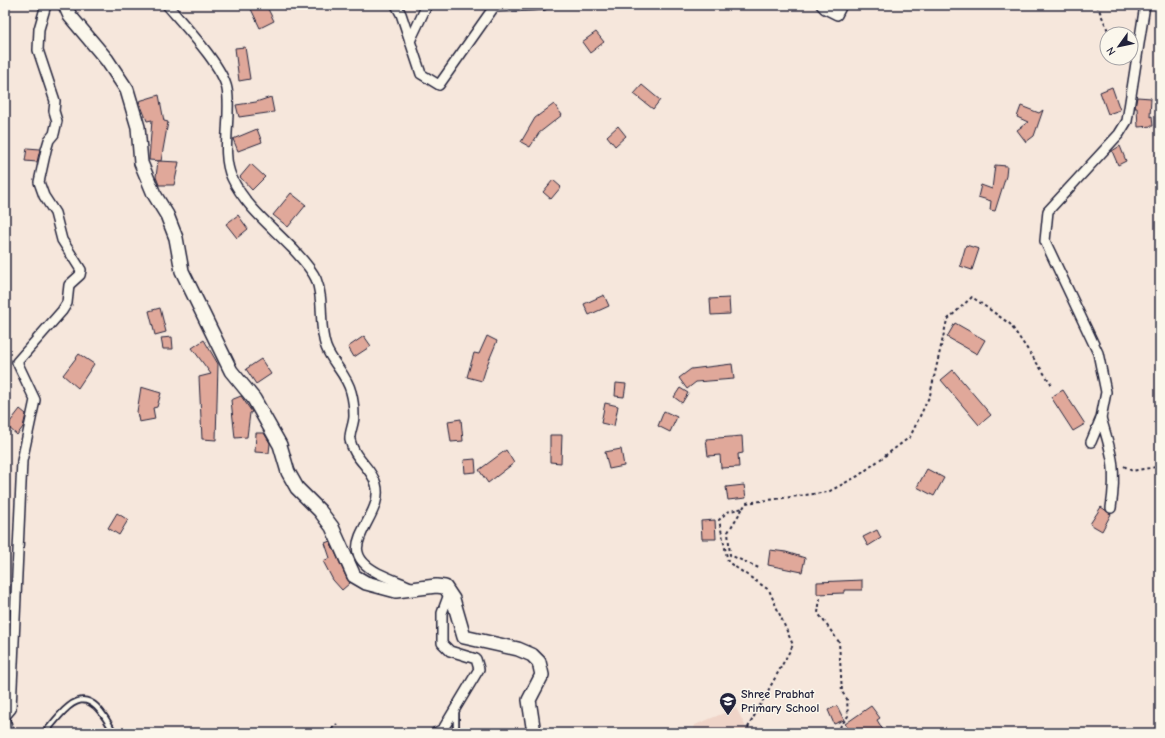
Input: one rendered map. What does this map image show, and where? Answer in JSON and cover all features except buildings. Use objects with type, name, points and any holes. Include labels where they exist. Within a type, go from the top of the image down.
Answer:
[{"type":"main road","points":[[65,5],[70,16],[107,60],[127,90],[138,127],[141,163],[154,194],[167,215],[174,232],[182,271],[231,371],[254,399],[280,445],[288,472],[297,488],[320,511],[332,527],[354,576],[366,583],[396,591],[436,586],[445,587],[455,606],[464,637],[518,649],[532,654],[539,662],[542,675],[529,700],[534,733]]},
{"type":"street","points":[[6,716],[11,709],[22,461],[35,400],[17,362],[67,304],[69,285],[80,275],[81,270],[62,240],[55,213],[44,196],[39,182],[46,150],[49,140],[54,134],[57,121],[54,111],[55,102],[38,50],[39,29],[46,5]]},
{"type":"street","points":[[167,5],[221,72],[227,88],[228,163],[232,177],[246,200],[304,261],[316,278],[321,302],[322,328],[326,348],[342,372],[351,391],[354,416],[350,439],[359,460],[372,473],[377,486],[376,507],[358,538],[357,551],[362,561],[377,573],[415,589]]},
{"type":"street","points":[[396,5],[401,14],[421,74],[439,85],[494,7],[514,8],[543,5]]},
{"type":"street","points":[[410,41],[427,5]]},
{"type":"street","points":[[821,5],[825,9],[837,14],[842,5]]},
{"type":"street","points":[[1091,442],[1101,418],[1106,392],[1098,353],[1045,241],[1048,211],[1119,134],[1127,121],[1145,5]]},
{"type":"street","points":[[1101,418],[1114,460],[1114,486],[1111,508]]},
{"type":"street","points":[[435,733],[444,729],[479,669],[476,659],[450,651],[442,643],[442,613],[449,594]]},
{"type":"lane","points":[[45,733],[62,711],[80,700],[86,700],[94,704],[100,711],[114,733]]},
{"type":"lane","points":[[456,709],[456,733]]},
{"type":"lane","points":[[6,716],[11,733]]},
{"type":"path","points":[[1098,5],[1106,26]]},
{"type":"path","points":[[761,569],[730,555],[728,532],[746,503],[828,492],[858,476],[910,437],[930,395],[947,320],[972,297],[1010,324],[1052,385]]},
{"type":"path","points":[[1114,460],[1132,471],[1156,467],[1160,464]]},
{"type":"path","points":[[743,508],[727,512],[719,520],[728,562],[769,590],[793,645],[745,733]]},
{"type":"path","points":[[820,598],[818,613],[838,642],[842,692],[847,699],[848,716],[840,727],[847,733]]},
{"type":"path","points":[[327,733],[337,724]]},
{"type":"shaded area","name":"Shree Prabhat Primary School","points":[[736,708],[749,733],[693,733],[695,725]]},
{"type":"place","name":"Shree Prabhat Primary School","points":[[728,716]]}]
